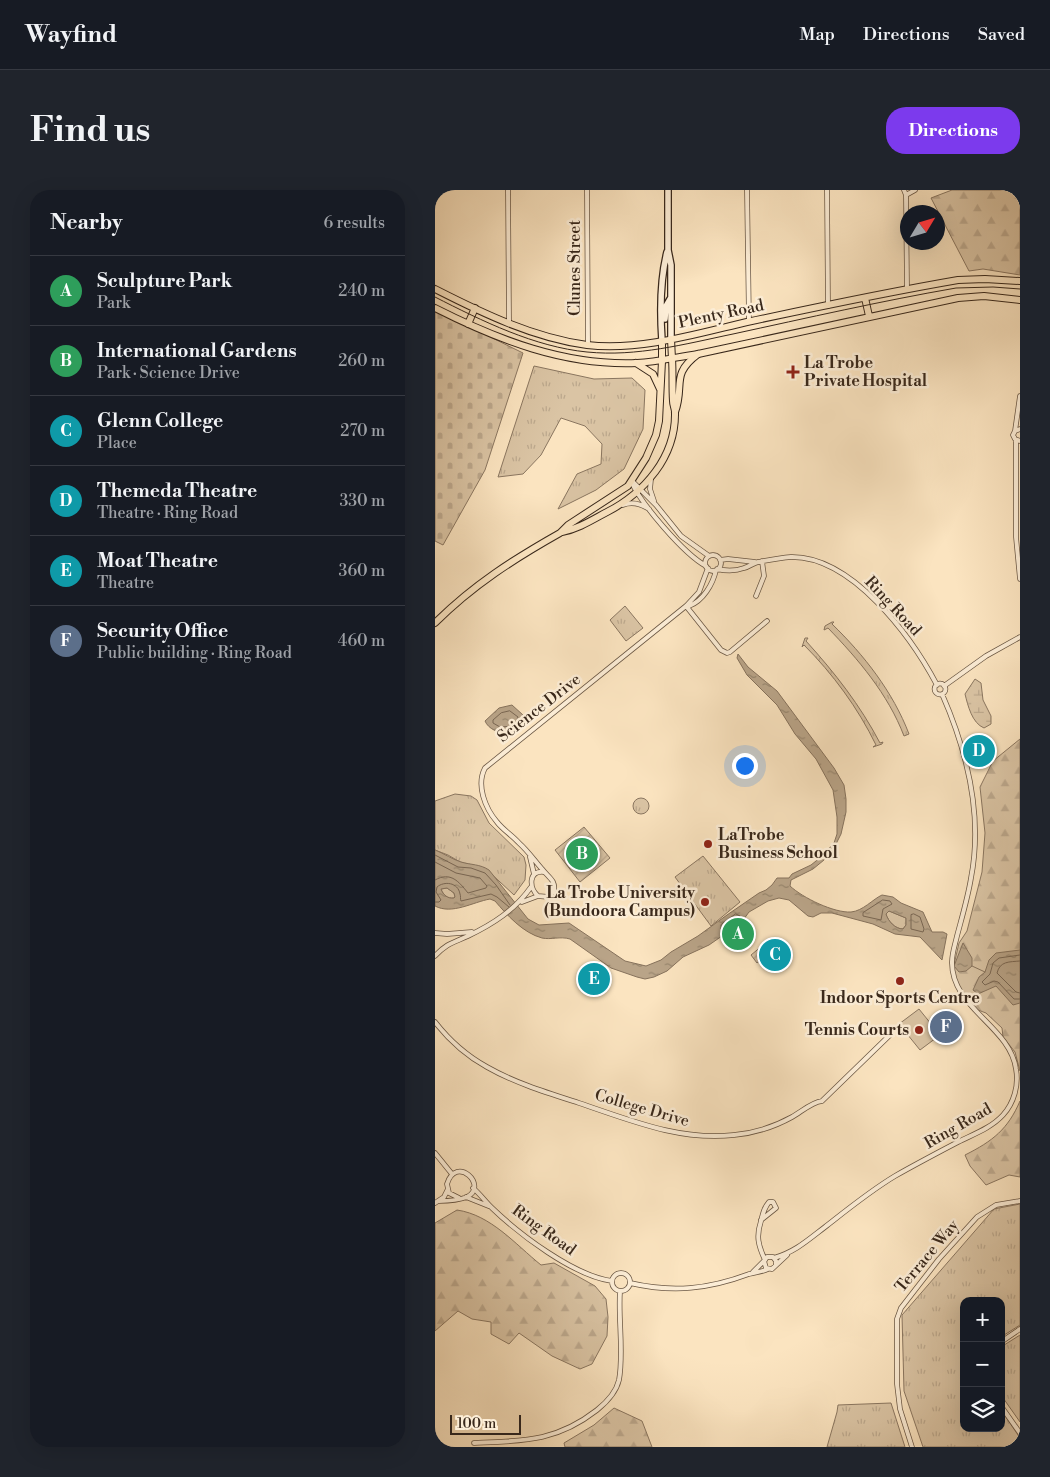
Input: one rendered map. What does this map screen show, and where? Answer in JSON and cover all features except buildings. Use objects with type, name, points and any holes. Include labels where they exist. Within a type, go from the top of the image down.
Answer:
[{"type":"main road","points":[[668,190],[668,250],[671,265],[671,339],[673,403],[675,412]]},
{"type":"main road","points":[[560,533],[568,525],[624,489],[646,458],[656,435],[661,393],[663,292],[668,250]]},
{"type":"main road","name":"Plenty Road","points":[[435,289],[475,308],[545,336],[588,345],[623,346],[671,339],[865,298],[970,279],[1020,282]]},
{"type":"main road","points":[[663,292],[671,284]]},
{"type":"main road","name":"Plenty Road","points":[[435,308],[468,324],[536,350],[561,357],[585,361],[636,363],[662,361],[698,354],[964,297],[984,296],[1020,300]]},
{"type":"main road","points":[[661,325],[665,324],[666,306],[670,297]]},
{"type":"main road","points":[[865,298],[869,316]]},
{"type":"main road","points":[[468,324],[475,308]]},
{"type":"main road","points":[[435,623],[457,602],[498,569],[560,533],[578,527],[615,508],[639,491],[651,477],[667,452],[672,437],[678,402],[680,374],[683,367],[698,354]]},
{"type":"main road","points":[[636,363],[653,374],[661,393]]},
{"type":"street","points":[[508,190],[509,322]]},
{"type":"street","name":"Clunes Street","points":[[587,190],[588,345]]},
{"type":"street","points":[[747,190],[749,322]]},
{"type":"street","points":[[827,190],[828,306]]},
{"type":"street","points":[[907,290],[905,192],[915,190]]},
{"type":"street","points":[[1020,396],[1013,435],[1019,442],[1016,450],[1016,537],[1020,579]]},
{"type":"street","points":[[1017,416],[1020,425]]},
{"type":"street","points":[[1015,431],[1020,429]]},
{"type":"street","points":[[651,477],[650,489],[656,505]]},
{"type":"street","points":[[631,481],[651,511],[690,556],[711,570],[717,570]]},
{"type":"street","points":[[639,491],[656,505],[681,536],[709,556],[715,556],[720,560],[720,566],[704,596],[699,592]]},
{"type":"street","points":[[615,508],[629,503],[640,504],[651,511]]},
{"type":"street","points":[[707,567],[706,561],[709,556]]},
{"type":"street","name":"Ring Road","points":[[720,560],[755,562],[782,558],[807,559],[825,564],[848,578],[890,616],[916,650],[937,685]]},
{"type":"street","points":[[755,596],[764,576],[762,561]]},
{"type":"street","name":"Ring Road","points":[[717,570],[744,568],[755,562]]},
{"type":"street","name":"Science Drive","points":[[544,872],[527,850],[502,828],[490,812],[481,787],[485,768],[686,606],[699,592],[707,567]]},
{"type":"street","name":"Science Drive","points":[[686,606],[696,603],[704,596]]},
{"type":"street","points":[[686,606],[721,650],[727,653],[767,622]]},
{"type":"street","points":[[944,686],[986,656],[1019,636]]},
{"type":"street","points":[[941,684],[944,686],[945,690],[942,694],[935,692],[937,685],[941,684]]},
{"type":"street","name":"Ring Road","points":[[772,1257],[788,1254],[887,1181],[993,1124],[1008,1108],[1015,1092],[1017,1077],[1012,1053],[1003,1040],[962,994],[955,983],[952,971],[952,956],[972,877],[975,826],[967,765],[953,718],[942,694]]},
{"type":"street","points":[[527,850],[533,863],[532,887],[538,896]]},
{"type":"street","points":[[520,902],[538,896],[549,897],[554,891],[552,879],[544,872],[534,874]]},
{"type":"street","points":[[435,956],[453,942],[489,926],[505,915],[520,902],[532,887]]},
{"type":"street","points":[[435,934],[474,932]]},
{"type":"street","name":"College Drive","points":[[435,1022],[458,1046],[474,1059],[510,1078],[539,1090],[675,1134],[711,1136],[735,1135],[774,1126],[806,1110],[816,1102],[822,1101],[891,1034]]},
{"type":"street","points":[[435,1153],[452,1174]]},
{"type":"street","points":[[437,1202],[467,1197],[473,1188],[472,1178],[467,1173],[460,1171],[452,1174],[447,1184],[452,1195],[459,1198]]},
{"type":"street","name":"Ring Road","points":[[473,1188],[491,1207],[542,1249],[573,1267],[612,1281]]},
{"type":"street","points":[[437,1202],[445,1196],[448,1189]]},
{"type":"street","name":"Ring Road","points":[[467,1197],[491,1207]]},
{"type":"street","points":[[761,1220],[776,1208],[773,1202],[766,1206],[761,1220],[757,1233],[765,1267],[768,1269]]},
{"type":"street","name":"Terrace Way","points":[[912,1447],[901,1414],[898,1390],[897,1319],[901,1308],[939,1259],[977,1217],[985,1210],[997,1205],[1020,1202]]},
{"type":"street","points":[[759,1246],[776,1261],[776,1265]]},
{"type":"street","points":[[630,1283],[659,1289],[689,1288],[728,1282],[772,1269],[788,1254]]},
{"type":"street","points":[[751,1274],[772,1257]]},
{"type":"street","points":[[623,1273],[629,1278],[630,1283],[626,1290],[620,1291],[615,1289],[612,1281],[615,1276],[623,1273]]},
{"type":"street","points":[[474,1443],[522,1441],[549,1436],[581,1421],[613,1395],[619,1379],[620,1291]]},
{"type":"street","points":[[1005,1339],[1020,1329]]},
{"type":"street","points":[[1005,1412],[1020,1433]]},
{"type":"green space","points":[[952,190],[1020,190],[1020,275],[983,269],[969,271],[945,225],[945,205],[935,205],[931,198]]},
{"type":"green space","points":[[435,310],[523,353],[485,470],[443,545],[435,541]]},
{"type":"green space","points":[[534,366],[594,379],[632,378],[645,390],[643,429],[624,469],[596,490],[558,509],[577,474],[601,464],[602,444],[585,426],[561,418],[541,455],[523,474],[498,477]]},
{"type":"green space","points":[[625,606],[643,628],[626,641],[610,620]]},
{"type":"green space","points":[[834,622],[832,624],[866,661],[886,689],[895,703],[909,734],[904,736],[890,706],[861,665],[828,628],[824,630],[825,626]]},
{"type":"green space","points":[[805,638],[808,638],[806,641],[846,690],[880,743],[883,742],[882,744],[873,747],[876,745],[869,731],[844,692],[815,656],[804,645],[802,647]]},
{"type":"green space","points":[[975,679],[981,683],[983,700],[991,716],[991,724],[984,728],[976,722],[969,709],[965,694]]},
{"type":"green space","points":[[1020,739],[1020,1071],[1015,1052],[1003,1037],[1002,1028],[986,1013],[970,1007],[957,983],[953,969],[959,943],[967,931],[982,872],[985,833],[980,787],[993,761]]},
{"type":"green space","points":[[455,794],[471,796],[477,800],[489,823],[524,857],[526,865],[525,880],[514,895],[485,868],[460,862],[435,850],[435,801]]},
{"type":"green space","points":[[641,798],[647,800],[649,806],[647,812],[641,814],[635,812],[633,806],[635,800]]},
{"type":"green space","points":[[584,827],[610,858],[580,882],[555,850]]},
{"type":"green space","points":[[703,856],[740,902],[711,926],[675,877]]},
{"type":"green space","points":[[447,888],[454,893],[454,898],[448,897],[443,893],[441,889]]},
{"type":"green space","points":[[889,911],[906,918],[906,925],[903,929],[897,928],[890,922],[886,914]]},
{"type":"green space","points":[[762,946],[768,954],[757,963],[751,955]]},
{"type":"green space","name":"Tennis Courts","points":[[919,1009],[940,1035],[920,1050],[899,1024]]},
{"type":"green space","points":[[1020,1101],[1020,1177],[1009,1175],[986,1185],[970,1166],[965,1155],[984,1145],[999,1133],[1005,1127]]},
{"type":"green space","points":[[1020,1204],[1020,1325],[1005,1334],[1005,1297],[960,1297],[960,1432],[1005,1432],[1005,1416],[1020,1438],[1020,1447],[923,1447],[904,1391],[902,1315],[994,1209]]},
{"type":"green space","points":[[457,1210],[469,1213],[492,1224],[541,1265],[554,1263],[595,1286],[606,1299],[608,1317],[607,1336],[592,1364],[580,1369],[552,1356],[519,1333],[509,1344],[491,1334],[491,1322],[472,1319],[458,1311],[435,1331],[435,1223]]},
{"type":"green space","points":[[1020,1335],[1020,1422],[1005,1401],[1005,1344]]},
{"type":"green space","points":[[891,1403],[905,1447],[827,1447],[838,1405]]},
{"type":"green space","points":[[614,1408],[642,1421],[652,1447],[565,1447],[564,1443],[594,1425]]},
{"type":"water","points":[[738,654],[748,667],[777,691],[834,768],[844,785],[846,812],[841,834],[836,844],[824,860],[813,869],[791,880],[790,886],[819,904],[844,912],[860,909],[882,895],[893,897],[901,903],[923,912],[932,932],[947,934],[942,960],[920,937],[895,934],[873,924],[832,913],[821,913],[813,917],[808,916],[789,900],[779,898],[768,901],[749,912],[738,927],[709,945],[683,957],[667,971],[645,979],[611,968],[570,939],[535,936],[516,923],[495,901],[490,899],[455,909],[435,906],[435,850],[458,861],[489,870],[528,919],[539,925],[569,923],[625,961],[646,966],[661,960],[698,936],[766,890],[777,878],[789,878],[792,874],[811,865],[821,857],[834,843],[837,834],[837,817],[833,790],[816,759],[795,734],[777,705],[747,675],[737,658]],"holes":[[[447,888],[454,893],[454,898],[448,897],[443,893],[441,889]],[[889,911],[906,918],[906,925],[903,929],[897,928],[890,922],[886,914]]]},
{"type":"water","points":[[512,705],[523,715],[522,723],[513,731],[507,733],[494,730],[485,721],[499,708]]},
{"type":"water","points":[[963,943],[972,958],[972,966],[966,971],[959,972],[954,966]]},
{"type":"water","points":[[1020,950],[1020,1003],[1013,1005],[996,986],[978,994],[973,990],[979,977],[985,972],[989,960],[996,953]]},
{"type":"waterway","points":[[972,966],[985,972]]},
{"type":"tram line","points":[[435,297],[490,324],[548,345],[587,352],[624,353],[679,345],[956,288],[993,287],[1020,289]]},
{"type":"place","name":"La Trobe Private Hospital","points":[[793,372]]},
{"type":"place","name":"Themeda Theatre","points":[[979,751]]},
{"type":"place","name":"LaTrobe Business School","points":[[708,844]]},
{"type":"place","name":"International Gardens","points":[[582,854]]},
{"type":"place","name":"La Trobe University (Bundoora Campus)","points":[[705,902]]},
{"type":"place","name":"Sculpture Park","points":[[738,934]]},
{"type":"place","name":"Glenn College","points":[[775,955]]},
{"type":"place","name":"Moat Theatre","points":[[594,979]]},
{"type":"place","name":"Indoor Sports Centre","points":[[900,981]]},
{"type":"place","name":"Security Office","points":[[946,1027]]},
{"type":"place","name":"Tennis Courts","points":[[919,1030]]}]
